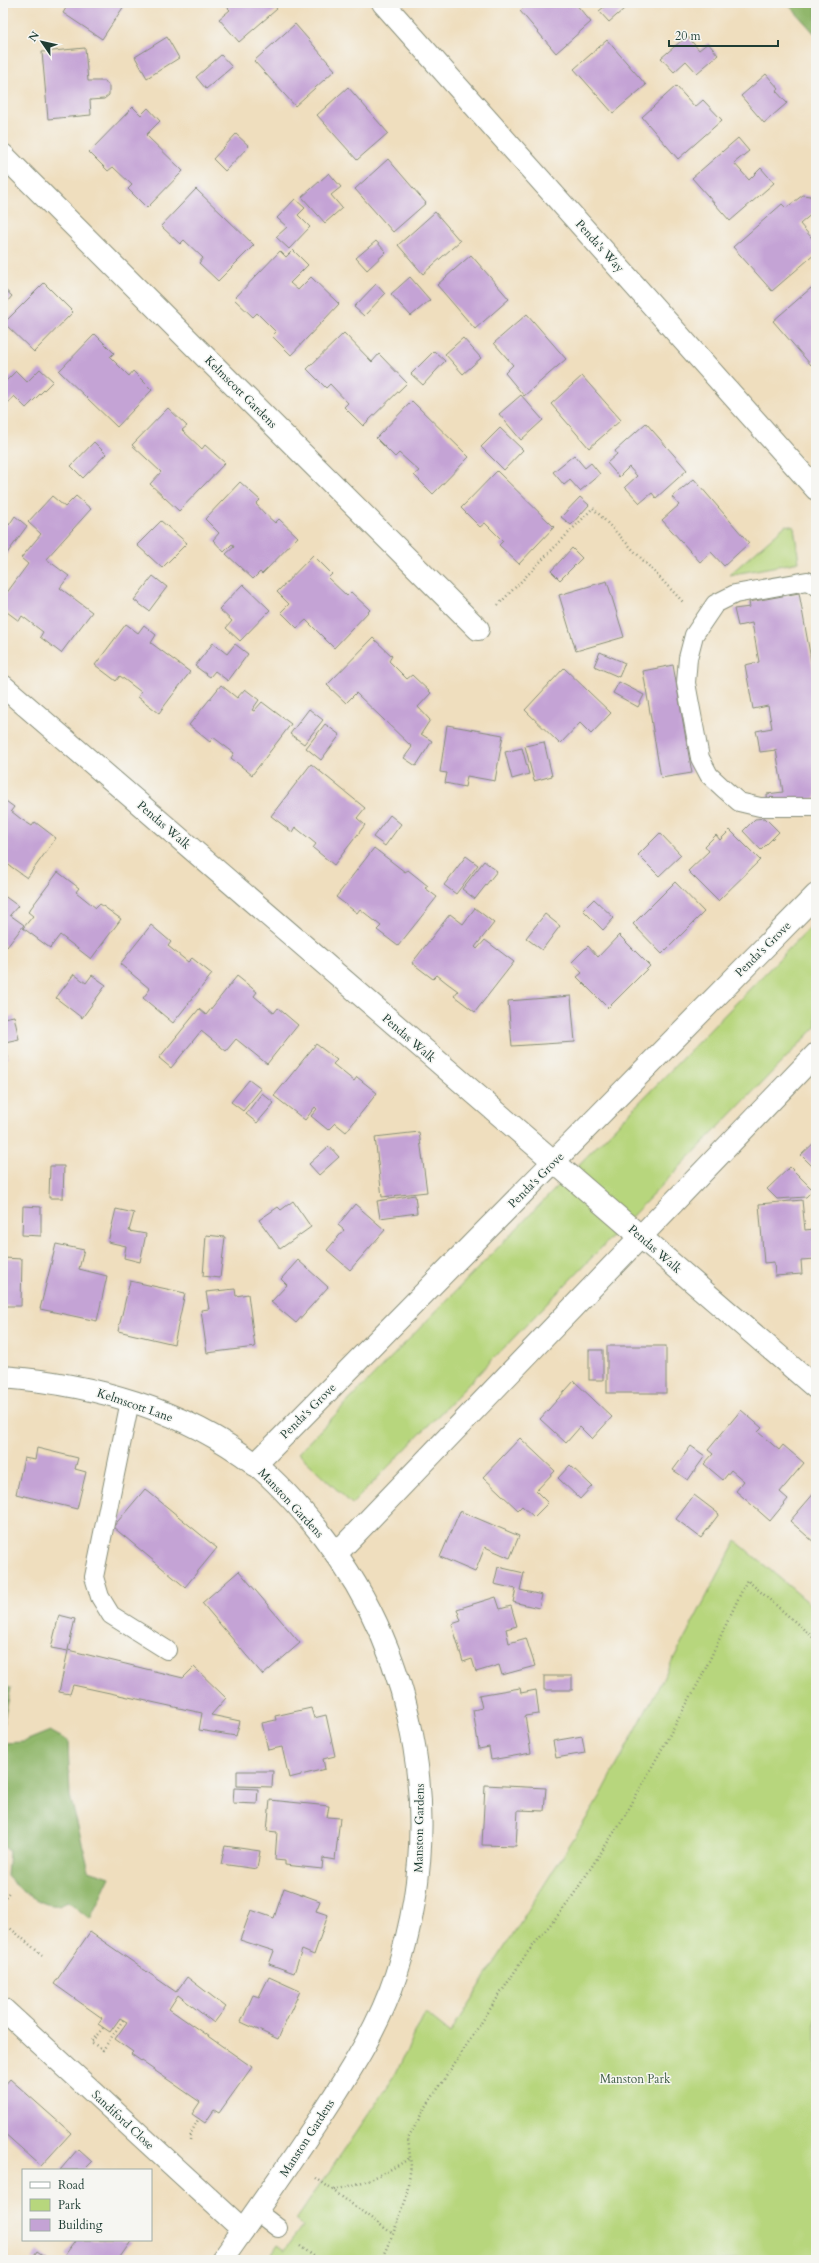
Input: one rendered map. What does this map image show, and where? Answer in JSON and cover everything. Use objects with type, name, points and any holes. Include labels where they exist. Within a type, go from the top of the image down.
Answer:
[{"type":"street","name":"Penda's Way","points":[[383,3],[816,490]]},
{"type":"street","name":"Kelmscott Gardens","points":[[3,155],[478,629]]},
{"type":"street","name":"Pendas Walk","points":[[3,686],[816,1388]]},
{"type":"street","name":"Penda's Grove","points":[[255,1465],[816,895]]},
{"type":"street","points":[[336,1554],[816,1054]]},
{"type":"street","name":"Kelmscott Lane","points":[[3,1377],[76,1386],[130,1401],[188,1424],[255,1465]]},
{"type":"street","name":"Manston Gardens","points":[[222,2260],[292,2161],[362,2051],[380,2015],[395,1978],[407,1939],[415,1899],[420,1859],[420,1778],[414,1738],[405,1699],[393,1660],[377,1623],[358,1587],[336,1554],[312,1521],[255,1465]]},
{"type":"street","name":"Sandiford Close","points":[[3,2009],[243,2230]]},
{"type":"lane","points":[[816,586],[806,581],[736,594],[715,604],[694,635],[688,658],[686,683],[700,758],[709,775],[739,802],[776,808],[816,807]]},
{"type":"lane","points":[[130,1401],[94,1577],[100,1597],[111,1615],[167,1650]]},
{"type":"lane","points":[[256,2212],[278,2228]]},
{"type":"path","points":[[478,629],[500,602],[593,508],[689,609],[703,621]]},
{"type":"path","points":[[381,2260],[393,2234],[406,2199],[411,2166],[408,2139],[446,2073],[526,1953],[568,1903],[626,1814],[701,1678],[747,1580],[816,1640]]},
{"type":"path","points":[[3,1900],[10,1891]]},
{"type":"path","points":[[3,1928],[10,1928],[42,1955]]},
{"type":"path","points":[[103,2028],[91,2042],[103,2050],[123,2020]]},
{"type":"path","points":[[334,2190],[364,2183],[386,2173],[410,2158]]},
{"type":"path","points":[[292,2161],[393,2234]]},
{"type":"green space","points":[[787,3],[816,3],[816,35]]},
{"type":"green space","points":[[786,525],[794,527],[799,562],[729,575]]},
{"type":"green space","points":[[816,921],[816,1027],[352,1504],[298,1453]]},
{"type":"green space","name":"Manston Park","points":[[736,1541],[816,1609],[816,2260],[267,2260],[277,2245],[284,2250],[302,2226],[296,2220],[394,2077],[425,2013],[450,2033],[600,1797]]},
{"type":"green space","points":[[3,1686],[11,1688],[3,1724]]},
{"type":"green space","points":[[50,1731],[68,1741],[70,1796],[89,1870],[110,1877],[90,1919],[68,1901],[55,1905],[41,1902],[21,1890],[7,1876],[9,1851],[3,1846],[3,1743],[23,1742]]},
{"type":"building","points":[[69,3],[126,3],[102,39],[63,13]]},
{"type":"building","points":[[223,3],[272,3],[277,9],[239,42],[219,19],[230,10]]},
{"type":"building","points":[[529,3],[575,3],[591,22],[556,53],[520,11]]},
{"type":"building","points":[[609,3],[631,3],[609,22],[599,11]]},
{"type":"building","points":[[295,24],[335,70],[295,106],[254,61]]},
{"type":"building","points":[[687,36],[699,50],[708,43],[718,55],[697,73],[686,61],[674,72],[661,58]]},
{"type":"building","points":[[167,37],[179,58],[147,78],[135,57]]},
{"type":"building","points":[[607,40],[646,85],[613,113],[574,69]]},
{"type":"building","points":[[85,48],[88,81],[105,81],[109,86],[109,95],[104,99],[90,100],[91,115],[48,119],[42,52]]},
{"type":"building","points":[[221,55],[232,67],[206,89],[196,77]]},
{"type":"building","points":[[766,74],[779,89],[776,91],[787,103],[764,123],[741,96]]},
{"type":"building","points":[[676,86],[695,107],[703,100],[722,120],[678,159],[642,117]]},
{"type":"building","points":[[348,87],[388,133],[357,160],[317,115]]},
{"type":"building","points":[[133,107],[141,115],[148,108],[160,121],[146,135],[183,171],[147,208],[128,189],[132,185],[113,167],[108,171],[89,152]]},
{"type":"building","points":[[236,134],[249,146],[225,171],[213,159]]},
{"type":"building","points":[[738,138],[749,151],[734,163],[749,180],[761,168],[774,183],[730,221],[692,178]]},
{"type":"building","points":[[388,159],[426,203],[393,232],[355,189]]},
{"type":"building","points":[[329,173],[341,187],[331,195],[342,208],[325,223],[302,197]]},
{"type":"building","points":[[196,189],[254,245],[218,281],[199,263],[203,258],[184,240],[180,244],[161,226]]},
{"type":"building","points":[[803,195],[810,196],[815,202],[814,212],[800,224],[816,243],[816,253],[772,291],[733,247],[782,204],[786,208]]},
{"type":"building","points":[[295,199],[305,208],[298,215],[310,227],[289,249],[276,237],[287,227],[277,218]]},
{"type":"building","points":[[435,212],[460,241],[423,274],[398,245]]},
{"type":"building","points":[[376,241],[386,252],[367,270],[356,258]]},
{"type":"building","points":[[293,250],[308,265],[290,283],[298,290],[311,277],[339,304],[291,355],[272,336],[276,332],[257,313],[253,317],[234,299],[280,251],[286,257]]},
{"type":"building","points":[[471,255],[509,299],[475,329],[437,285]]},
{"type":"building","points":[[410,277],[430,300],[411,316],[391,294]]},
{"type":"building","points":[[44,283],[73,312],[34,352],[4,323]]},
{"type":"building","points":[[376,284],[385,294],[364,316],[354,307]]},
{"type":"building","points":[[3,288],[12,296],[3,307]]},
{"type":"building","points":[[811,288],[816,293],[816,305],[812,308],[816,312],[816,360],[811,365],[773,321]]},
{"type":"building","points":[[527,314],[566,359],[524,396],[505,373],[513,365],[494,343]]},
{"type":"building","points":[[344,333],[372,362],[379,354],[407,383],[363,426],[344,407],[348,403],[330,384],[326,388],[307,369]]},
{"type":"building","points":[[95,334],[114,353],[110,357],[129,376],[133,371],[152,390],[117,427],[59,371]]},
{"type":"building","points":[[463,338],[481,358],[463,374],[445,354]]},
{"type":"building","points":[[434,351],[445,361],[423,385],[411,374]]},
{"type":"building","points":[[40,369],[53,381],[26,408],[14,396],[7,404],[3,400],[3,384],[16,371],[27,382]]},
{"type":"building","points":[[582,376],[621,420],[589,448],[551,404]]},
{"type":"building","points":[[521,395],[543,420],[521,440],[499,414]]},
{"type":"building","points":[[412,401],[469,457],[433,494],[414,475],[419,471],[399,453],[395,457],[376,438]]},
{"type":"building","points":[[168,408],[187,426],[182,430],[202,449],[205,445],[225,463],[179,511],[150,484],[161,472],[132,445]]},
{"type":"building","points":[[646,423],[687,470],[656,498],[652,493],[640,503],[625,487],[637,476],[629,467],[619,477],[607,463],[617,454],[615,451]]},
{"type":"building","points":[[500,428],[523,450],[504,470],[481,447]]},
{"type":"building","points":[[94,442],[106,454],[83,478],[71,466]]},
{"type":"building","points":[[574,455],[585,468],[591,463],[600,474],[580,491],[570,480],[564,485],[553,472]]},
{"type":"building","points":[[497,471],[554,527],[519,564],[499,545],[503,541],[485,523],[480,527],[461,508]]},
{"type":"building","points":[[694,479],[749,543],[724,566],[711,552],[700,562],[662,520],[679,505],[672,497]]},
{"type":"building","points":[[240,482],[260,500],[256,504],[265,514],[275,523],[279,519],[298,537],[262,574],[260,572],[253,579],[226,554],[234,547],[232,544],[224,552],[213,540],[219,533],[205,519]]},
{"type":"building","points":[[52,496],[65,507],[76,496],[91,509],[46,559],[69,576],[60,588],[92,612],[61,653],[40,637],[43,632],[22,616],[19,621],[3,609],[3,598],[28,564],[21,558],[41,534],[28,522]]},
{"type":"building","points":[[580,497],[589,505],[571,525],[561,517]]},
{"type":"building","points":[[15,516],[27,526],[3,559],[3,520],[9,525]]},
{"type":"building","points":[[161,521],[187,543],[162,568],[137,545]]},
{"type":"building","points":[[572,548],[582,558],[560,580],[551,571]]},
{"type":"building","points":[[313,555],[332,574],[328,578],[347,596],[351,592],[370,610],[334,648],[306,620],[297,628],[281,612],[289,604],[277,592]]},
{"type":"building","points":[[153,576],[167,587],[149,611],[134,600]]},
{"type":"building","points":[[607,581],[624,637],[576,651],[559,595]]},
{"type":"building","points":[[243,584],[270,610],[240,641],[226,628],[232,621],[219,609]]},
{"type":"building","points":[[799,593],[816,687],[816,798],[768,806],[767,794],[783,792],[776,750],[760,752],[756,731],[772,728],[768,706],[753,709],[745,665],[759,662],[752,623],[738,626],[734,609],[750,607],[749,602]]},
{"type":"building","points":[[126,624],[138,633],[144,625],[156,635],[151,643],[190,672],[159,713],[138,697],[141,692],[120,676],[116,681],[95,665]]},
{"type":"building","points":[[373,638],[392,656],[389,661],[407,679],[412,675],[431,693],[418,707],[430,720],[421,734],[432,741],[416,766],[404,758],[412,747],[356,693],[346,703],[327,685]]},
{"type":"building","points":[[213,643],[227,654],[235,644],[248,654],[228,681],[215,671],[210,677],[195,666]]},
{"type":"building","points":[[600,652],[625,663],[619,677],[594,666]]},
{"type":"building","points":[[673,665],[692,773],[661,778],[643,671]]},
{"type":"building","points":[[564,668],[611,713],[591,734],[580,723],[560,744],[525,710]]},
{"type":"building","points":[[619,682],[644,695],[638,707],[613,693]]},
{"type":"building","points":[[221,685],[237,698],[245,689],[259,700],[252,710],[254,711],[262,702],[291,724],[252,775],[231,758],[234,753],[213,737],[210,742],[189,725]]},
{"type":"building","points":[[309,709],[323,720],[304,744],[290,734]]},
{"type":"building","points":[[325,724],[340,735],[321,760],[306,748]]},
{"type":"building","points":[[447,725],[503,735],[495,781],[467,776],[465,787],[445,783],[447,773],[440,772]]},
{"type":"building","points":[[544,742],[552,776],[534,781],[525,746]]},
{"type":"building","points":[[522,748],[529,774],[512,779],[505,752]]},
{"type":"building","points":[[311,764],[365,808],[357,818],[365,825],[334,865],[313,848],[316,844],[295,827],[292,832],[271,816]]},
{"type":"building","points":[[3,799],[14,807],[11,811],[21,819],[32,826],[35,822],[56,838],[27,878],[3,861]]},
{"type":"building","points":[[390,815],[401,824],[385,846],[373,837]]},
{"type":"building","points":[[765,818],[779,832],[761,850],[743,831],[755,819]]},
{"type":"building","points":[[730,830],[760,860],[718,901],[688,871],[709,851],[705,846],[716,835],[720,840]]},
{"type":"building","points":[[660,833],[681,855],[659,876],[638,855]]},
{"type":"building","points":[[374,848],[405,872],[408,870],[428,886],[425,888],[437,897],[398,946],[377,930],[381,926],[360,909],[357,913],[336,897]]},
{"type":"building","points":[[466,856],[478,865],[456,894],[444,885]]},
{"type":"building","points":[[484,861],[497,871],[475,899],[462,889]]},
{"type":"building","points":[[58,872],[79,888],[76,892],[96,908],[100,904],[121,919],[91,959],[60,935],[50,948],[23,928],[33,916],[28,912]]},
{"type":"building","points":[[675,882],[704,912],[662,954],[633,924]]},
{"type":"building","points":[[3,895],[18,906],[10,915],[24,925],[7,947],[3,944]]},
{"type":"building","points":[[594,899],[614,918],[603,930],[583,910]]},
{"type":"building","points":[[475,908],[494,923],[475,947],[477,949],[485,940],[514,962],[475,1012],[454,996],[458,991],[437,975],[433,979],[412,963],[450,914],[463,924]]},
{"type":"building","points":[[545,914],[560,926],[542,950],[526,938]]},
{"type":"building","points":[[151,925],[171,942],[168,946],[188,962],[192,958],[212,974],[173,1023],[143,998],[150,989],[120,964]]},
{"type":"building","points":[[619,935],[650,966],[608,1008],[577,977],[582,973],[572,962],[588,946],[598,957]]},
{"type":"building","points":[[74,974],[86,983],[92,975],[106,985],[82,1018],[56,998]]},
{"type":"building","points":[[237,976],[257,992],[254,996],[274,1013],[278,1008],[298,1025],[267,1064],[236,1039],[226,1051],[201,1031],[171,1068],[159,1058],[199,1009],[206,1015]]},
{"type":"building","points":[[571,996],[575,1042],[512,1046],[508,1001]]},
{"type":"building","points":[[14,1016],[19,1039],[5,1042],[8,1058],[3,1059],[3,1018]]},
{"type":"building","points":[[316,1044],[337,1060],[333,1064],[354,1081],[357,1077],[377,1093],[346,1132],[335,1123],[328,1130],[311,1116],[317,1109],[315,1107],[305,1120],[274,1096]]},
{"type":"building","points":[[249,1080],[261,1089],[243,1111],[231,1102]]},
{"type":"building","points":[[262,1093],[274,1103],[257,1123],[246,1114]]},
{"type":"building","points":[[419,1132],[427,1192],[382,1197],[375,1137]]},
{"type":"building","points":[[816,1141],[816,1170],[801,1155]]},
{"type":"building","points":[[329,1146],[339,1157],[319,1175],[309,1164]]},
{"type":"building","points":[[50,1166],[64,1166],[63,1198],[49,1198]]},
{"type":"building","points":[[790,1167],[813,1190],[806,1197],[777,1199],[767,1189]]},
{"type":"building","points":[[415,1195],[417,1213],[380,1218],[377,1201]]},
{"type":"building","points":[[802,1200],[805,1230],[814,1229],[816,1259],[801,1260],[802,1274],[775,1276],[774,1262],[764,1263],[759,1204]]},
{"type":"building","points":[[293,1201],[311,1227],[280,1249],[259,1220],[278,1207],[281,1210]]},
{"type":"building","points":[[355,1204],[385,1230],[350,1270],[327,1250],[344,1230],[338,1225]]},
{"type":"building","points":[[23,1206],[41,1207],[41,1236],[22,1235]]},
{"type":"building","points":[[116,1209],[134,1213],[129,1231],[146,1234],[140,1262],[124,1258],[126,1246],[108,1242]]},
{"type":"building","points":[[206,1235],[225,1237],[220,1278],[203,1276]]},
{"type":"building","points":[[56,1244],[84,1250],[79,1269],[107,1276],[97,1321],[40,1309]]},
{"type":"building","points":[[3,1258],[22,1259],[21,1306],[3,1306]]},
{"type":"building","points":[[298,1260],[328,1287],[296,1323],[271,1302],[287,1285],[281,1279]]},
{"type":"building","points":[[130,1281],[185,1293],[174,1344],[118,1331]]},
{"type":"building","points":[[235,1289],[236,1296],[248,1294],[255,1347],[207,1353],[201,1310],[209,1309],[206,1292]]},
{"type":"building","points":[[607,1346],[666,1346],[666,1393],[607,1393]]},
{"type":"building","points":[[589,1350],[603,1350],[603,1380],[589,1380]]},
{"type":"building","points":[[574,1381],[612,1417],[592,1439],[580,1427],[566,1443],[540,1419]]},
{"type":"building","points":[[741,1410],[762,1428],[758,1432],[779,1450],[783,1445],[804,1463],[780,1492],[788,1499],[770,1521],[736,1491],[744,1481],[731,1470],[723,1480],[704,1464],[713,1454],[708,1450]]},
{"type":"building","points":[[520,1438],[555,1471],[536,1491],[548,1503],[534,1517],[522,1506],[518,1510],[483,1477]]},
{"type":"building","points":[[691,1446],[705,1456],[688,1480],[673,1470]]},
{"type":"building","points":[[37,1448],[78,1458],[75,1469],[86,1472],[77,1509],[16,1494],[24,1458],[35,1460]]},
{"type":"building","points":[[570,1465],[592,1486],[580,1499],[558,1478]]},
{"type":"building","points":[[145,1489],[217,1548],[185,1587],[113,1527]]},
{"type":"building","points":[[816,1491],[816,1544],[790,1521]]},
{"type":"building","points":[[694,1495],[719,1514],[701,1538],[676,1519]]},
{"type":"building","points":[[460,1511],[519,1536],[510,1558],[485,1547],[475,1572],[440,1557]]},
{"type":"building","points":[[498,1567],[524,1573],[520,1590],[542,1595],[539,1608],[513,1602],[516,1589],[494,1584]]},
{"type":"building","points":[[239,1571],[300,1643],[263,1675],[202,1603]]},
{"type":"building","points":[[496,1597],[500,1609],[511,1606],[517,1626],[506,1629],[509,1643],[526,1638],[535,1666],[502,1675],[499,1665],[476,1672],[472,1659],[463,1662],[452,1624],[461,1621],[457,1609]]},
{"type":"building","points":[[59,1615],[75,1619],[68,1650],[183,1678],[194,1667],[226,1698],[211,1715],[240,1721],[236,1736],[199,1730],[202,1713],[73,1685],[70,1694],[59,1692],[68,1651],[51,1648]]},
{"type":"building","points":[[544,1676],[572,1676],[572,1690],[544,1690]]},
{"type":"building","points":[[520,1688],[521,1693],[536,1690],[539,1714],[525,1716],[531,1753],[491,1760],[489,1747],[479,1749],[473,1710],[482,1708],[479,1695]]},
{"type":"building","points":[[311,1708],[314,1718],[326,1715],[335,1756],[323,1759],[325,1769],[289,1778],[282,1747],[268,1750],[262,1723],[276,1720],[275,1716]]},
{"type":"building","points":[[582,1736],[585,1753],[556,1758],[553,1741]]},
{"type":"building","points":[[237,1771],[273,1771],[272,1787],[237,1786]]},
{"type":"building","points":[[485,1785],[546,1788],[544,1811],[518,1810],[516,1846],[482,1845]]},
{"type":"building","points":[[234,1788],[258,1789],[257,1804],[233,1803]]},
{"type":"building","points":[[270,1800],[329,1806],[327,1817],[340,1818],[335,1860],[323,1858],[322,1869],[285,1865],[285,1861],[275,1860],[277,1832],[267,1831]]},
{"type":"building","points":[[225,1846],[260,1851],[257,1869],[221,1864]]},
{"type":"building","points":[[284,1888],[320,1901],[316,1911],[328,1915],[314,1955],[302,1950],[294,1973],[269,1964],[274,1951],[240,1940],[251,1910],[274,1918]]},
{"type":"building","points":[[90,1932],[176,1992],[187,1977],[226,2007],[214,2023],[178,1995],[169,2009],[252,2067],[219,2113],[214,2110],[205,2123],[192,2114],[200,2102],[131,2054],[133,2052],[115,2039],[127,2022],[120,2018],[110,2032],[98,2024],[102,2018],[54,1984]]},
{"type":"building","points":[[269,1977],[300,1991],[278,2039],[241,2022],[253,1995],[259,1997]]},
{"type":"building","points":[[10,2079],[71,2133],[41,2166],[3,2132],[3,2087]]},
{"type":"building","points":[[78,2149],[92,2162],[85,2169],[61,2169]]},
{"type":"building","points":[[75,2241],[131,2241],[118,2260],[72,2260],[65,2255]]},
{"type":"building","points":[[37,2251],[50,2260],[31,2260]]}]
